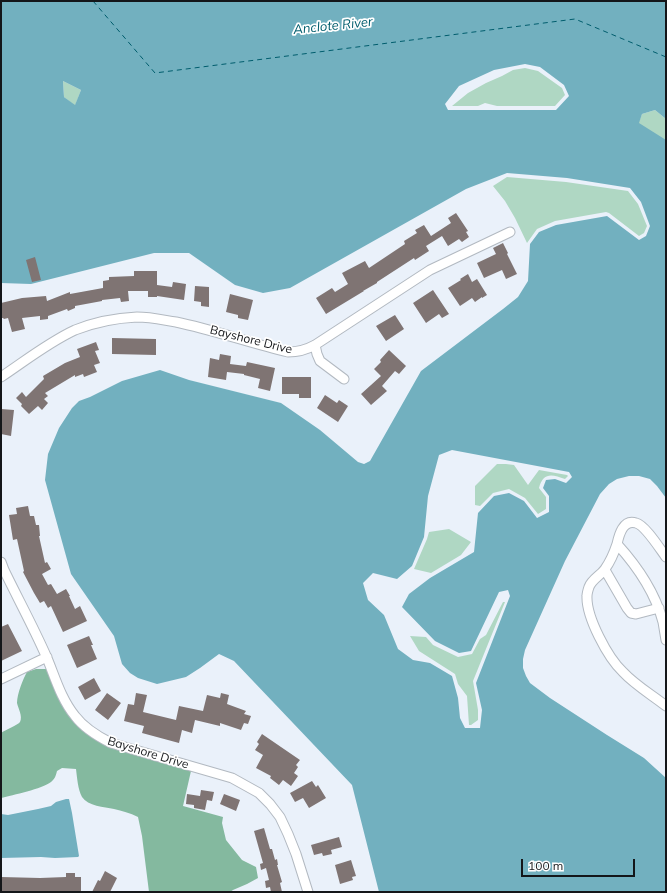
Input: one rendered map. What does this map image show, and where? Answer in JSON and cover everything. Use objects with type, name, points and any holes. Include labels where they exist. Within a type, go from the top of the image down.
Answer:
[{"type":"street","name":"Bayshore Drive","points":[[1,377],[60,338],[76,330],[98,322],[138,317],[156,318],[195,326],[288,352],[298,352],[315,345],[430,270],[510,232]]},
{"type":"street","points":[[315,345],[320,361],[344,379]]},
{"type":"street","points":[[666,557],[642,526],[636,522],[630,523],[623,527],[605,570],[596,577],[590,585],[587,596],[589,612],[606,649],[615,664],[624,673],[666,706]]},
{"type":"street","points":[[617,544],[629,558],[652,594],[659,608],[666,640]]},
{"type":"street","name":"Bayshore Drive","points":[[1,562],[65,700],[74,715],[84,726],[96,736],[111,743],[232,778],[260,793],[280,817],[296,854],[308,892]]},
{"type":"street","points":[[605,570],[626,608],[631,613],[636,614],[659,608]]},
{"type":"street","points":[[1,679],[46,657]]},
{"type":"green space","points":[[525,68],[538,71],[562,88],[565,95],[555,106],[497,106],[485,103],[478,106],[452,106],[468,93],[486,83],[513,70]]},
{"type":"green space","points":[[63,81],[81,90],[75,106],[64,97]]},
{"type":"green space","points":[[655,110],[666,119],[666,141],[638,124],[642,114]]},
{"type":"green space","points":[[507,177],[566,182],[628,191],[638,204],[647,226],[644,233],[639,236],[606,212],[555,221],[537,229],[527,243],[505,201],[493,186]]},
{"type":"green space","points":[[497,464],[514,465],[528,485],[539,470],[568,476],[565,479],[552,475],[543,479],[539,488],[546,497],[546,509],[538,514],[525,498],[509,489],[493,493],[480,506],[475,505],[475,486]]},
{"type":"green space","points":[[449,529],[471,542],[461,555],[431,573],[414,569],[429,532]]},
{"type":"green space","points":[[503,602],[505,602],[473,681],[478,710],[478,720],[469,725],[467,696],[458,684],[455,674],[419,651],[410,636],[426,637],[433,645],[458,657],[472,654],[480,639],[486,635]]},
{"type":"green space","points":[[36,669],[47,669],[82,729],[94,739],[110,747],[191,771],[183,806],[223,817],[222,823],[226,840],[242,860],[256,867],[258,878],[230,892],[149,892],[142,836],[138,817],[129,813],[96,806],[85,800],[80,791],[76,769],[62,768],[57,771],[53,780],[47,785],[27,792],[1,798],[1,733],[20,722],[21,715],[17,703],[19,691],[27,672]]},
{"type":"water","name":"Anclote River","points":[[1,1],[666,1],[666,119],[655,110],[642,114],[639,123],[666,140],[666,498],[650,479],[639,476],[629,476],[617,479],[609,484],[600,494],[565,561],[525,650],[523,668],[530,683],[550,698],[644,758],[666,778],[666,892],[379,892],[352,785],[234,661],[219,654],[186,677],[157,684],[138,678],[130,673],[122,664],[114,636],[71,574],[45,480],[48,454],[59,428],[72,408],[79,401],[122,381],[160,370],[189,380],[281,403],[320,430],[358,462],[364,464],[370,461],[421,371],[518,297],[528,281],[530,244],[539,232],[556,225],[607,216],[639,240],[646,236],[650,226],[641,202],[630,188],[567,178],[507,173],[466,189],[290,288],[263,293],[235,285],[189,253],[154,253],[31,284],[1,283]],"holes":[[[525,64],[540,67],[564,85],[569,96],[556,110],[448,110],[445,104],[459,86],[494,70]],[[63,81],[81,90],[75,105],[64,97]],[[452,450],[569,472],[572,477],[566,483],[555,479],[546,480],[543,488],[549,496],[549,512],[537,518],[524,501],[509,493],[494,496],[478,513],[474,552],[430,578],[409,594],[402,607],[435,641],[459,653],[471,651],[499,592],[508,590],[510,596],[476,683],[482,710],[480,728],[465,728],[460,718],[458,698],[452,676],[430,663],[413,660],[398,649],[384,615],[368,600],[363,583],[373,573],[397,579],[412,566],[424,537],[428,496],[439,455]]]},
{"type":"water","points":[[69,799],[72,813],[78,857],[1,858],[1,814],[8,815],[51,806],[56,802]]},
{"type":"building","points":[[456,213],[468,231],[466,232],[469,237],[462,242],[459,239],[448,246],[442,236],[426,246],[429,251],[415,260],[414,258],[377,283],[326,314],[316,298],[332,288],[335,292],[348,284],[342,273],[365,261],[369,268],[405,244],[404,241],[417,233],[415,230],[424,225],[431,236],[451,223],[448,218]]},
{"type":"building","points":[[503,243],[517,274],[506,279],[502,270],[484,278],[477,263],[496,254],[493,248]]},
{"type":"building","points":[[35,257],[41,280],[32,282],[26,260]]},
{"type":"building","points":[[134,271],[157,271],[157,285],[172,287],[173,282],[186,284],[184,300],[157,296],[148,297],[148,291],[128,291],[129,301],[121,302],[120,298],[102,300],[75,306],[75,308],[68,311],[67,309],[48,316],[48,319],[40,320],[40,316],[22,318],[25,329],[12,332],[8,318],[1,318],[1,303],[22,298],[46,296],[47,301],[70,292],[70,294],[103,288],[103,281],[109,280],[109,277],[134,276]]},
{"type":"building","points":[[468,274],[472,282],[477,279],[487,295],[475,302],[472,298],[460,306],[448,288]]},
{"type":"building","points":[[195,286],[209,287],[209,307],[201,306],[201,302],[194,301]]},
{"type":"building","points":[[433,290],[449,314],[442,318],[439,314],[426,323],[413,303]]},
{"type":"building","points":[[230,294],[253,300],[248,320],[238,318],[238,315],[226,312]]},
{"type":"building","points":[[395,315],[404,329],[386,341],[376,326]]},
{"type":"building","points":[[112,338],[156,339],[156,355],[112,354]]},
{"type":"building","points":[[96,342],[99,350],[95,351],[100,363],[94,365],[97,372],[84,377],[83,374],[75,377],[75,375],[45,393],[48,396],[44,399],[48,403],[42,410],[38,406],[29,414],[21,406],[22,404],[16,398],[22,392],[26,397],[44,379],[43,376],[65,363],[80,357],[77,349]]},
{"type":"building","points":[[389,350],[406,366],[399,374],[395,371],[382,386],[387,391],[371,405],[361,394],[381,376],[374,369]]},
{"type":"building","points":[[220,354],[231,356],[230,364],[246,366],[247,362],[275,368],[270,391],[258,388],[260,379],[244,374],[227,372],[226,380],[208,377],[210,358],[219,360]]},
{"type":"building","points":[[282,377],[311,377],[311,398],[299,398],[299,394],[282,394]]},
{"type":"building","points":[[325,395],[337,403],[339,400],[348,406],[338,422],[317,408]]},
{"type":"building","points":[[1,409],[14,410],[11,436],[1,434]]},
{"type":"building","points":[[28,506],[30,516],[34,516],[36,525],[39,525],[39,536],[45,563],[47,562],[51,569],[42,574],[48,585],[51,584],[57,594],[66,589],[75,609],[80,606],[87,621],[63,632],[51,606],[48,608],[44,601],[40,603],[34,593],[23,572],[17,539],[13,540],[9,515],[17,514],[16,508]]},
{"type":"building","points":[[8,624],[22,651],[1,661],[1,627]]},
{"type":"building","points":[[89,636],[97,659],[77,668],[67,645]]},
{"type":"building","points":[[94,678],[101,691],[85,700],[78,687]]},
{"type":"building","points":[[107,693],[121,703],[108,720],[95,710]]},
{"type":"building","points":[[136,693],[147,695],[143,712],[176,720],[179,706],[203,711],[207,695],[220,698],[221,693],[229,695],[227,704],[246,711],[244,714],[251,716],[248,724],[244,723],[241,730],[220,723],[220,726],[195,720],[192,733],[182,730],[179,743],[142,733],[144,726],[124,721],[128,704],[134,705]]},
{"type":"building","points":[[262,734],[300,760],[296,765],[298,767],[294,773],[298,776],[291,786],[283,780],[279,785],[270,778],[271,776],[256,768],[263,755],[255,750],[259,744],[257,742]]},
{"type":"building","points":[[312,781],[316,787],[318,785],[326,798],[309,808],[303,798],[295,802],[290,793]]},
{"type":"building","points":[[201,790],[214,792],[212,801],[207,800],[205,810],[194,808],[194,805],[186,804],[187,794],[200,796]]},
{"type":"building","points":[[224,794],[240,800],[236,811],[220,804]]},
{"type":"building","points":[[264,828],[270,849],[272,849],[275,860],[277,859],[277,865],[282,882],[280,883],[282,892],[271,892],[270,887],[266,888],[265,881],[269,880],[266,868],[261,870],[260,864],[263,863],[254,831]]},
{"type":"building","points":[[339,837],[342,847],[331,850],[332,854],[323,856],[322,853],[314,855],[311,845]]},
{"type":"building","points":[[351,860],[356,876],[352,877],[353,880],[340,884],[335,865]]},
{"type":"building","points":[[105,871],[117,878],[110,892],[92,892],[98,880],[100,881]]},
{"type":"building","points":[[66,873],[75,873],[75,877],[81,877],[81,892],[1,892],[1,877],[66,877]]},
{"type":"ferry route","points":[[93,1],[155,73],[575,19],[666,57]]}]
